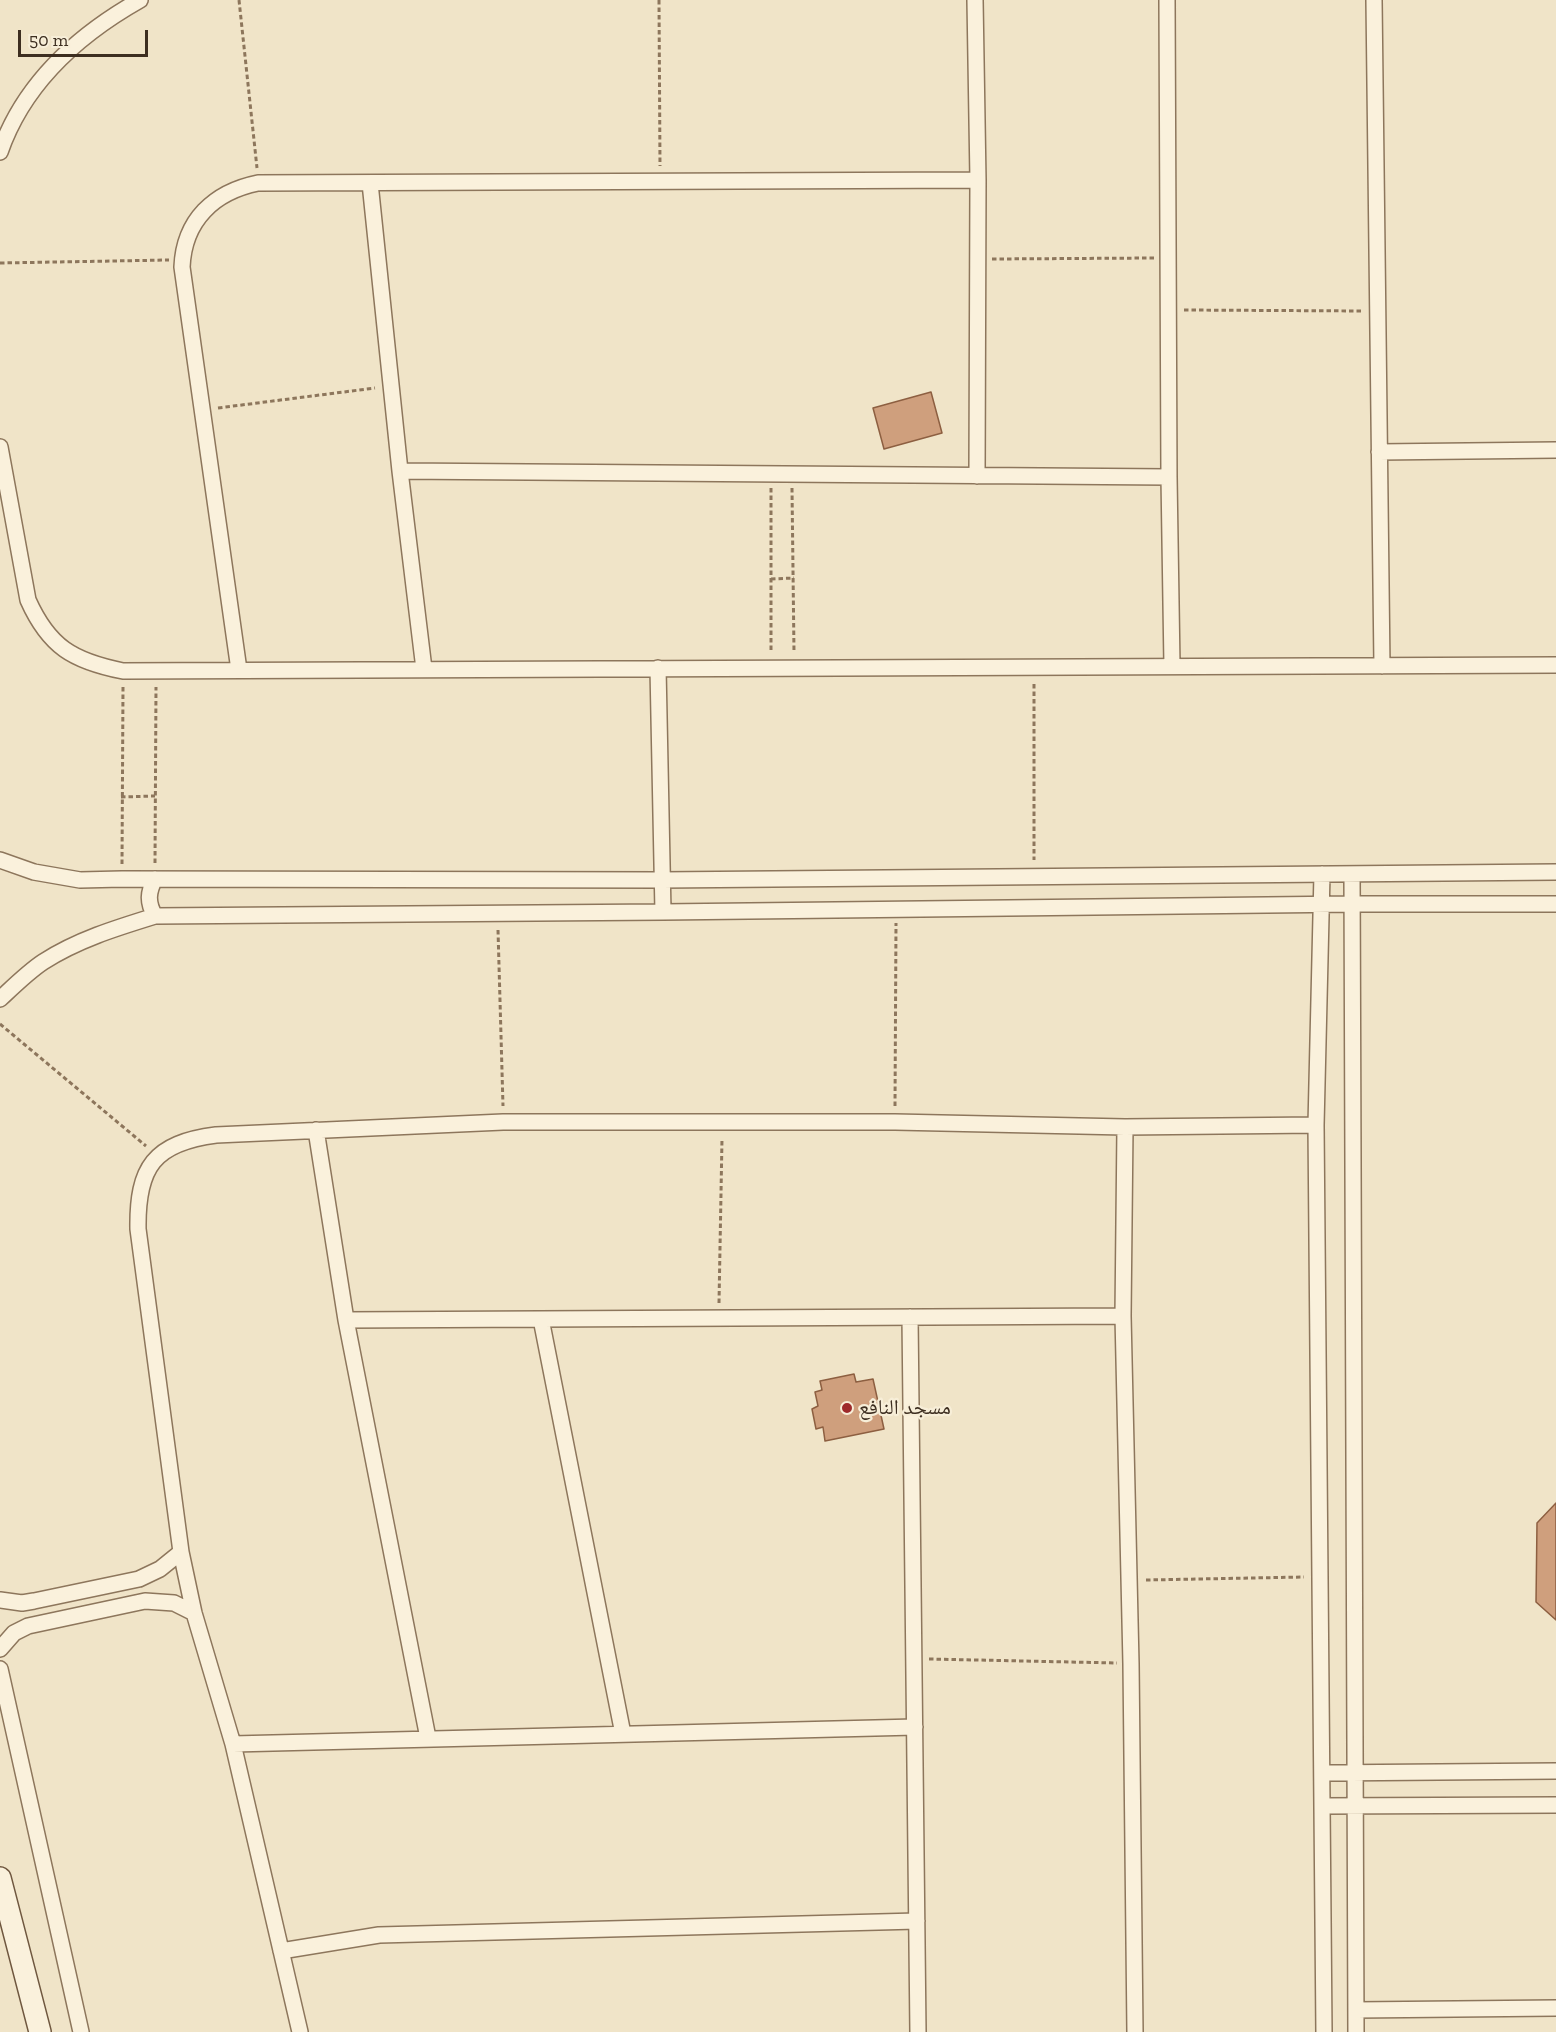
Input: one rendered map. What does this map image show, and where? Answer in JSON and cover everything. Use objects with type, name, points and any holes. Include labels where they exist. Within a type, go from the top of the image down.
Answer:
[{"type":"street","points":[[0,152],[21,108],[45,74],[81,38],[140,0]]},
{"type":"street","points":[[975,0],[978,180],[977,476]]},
{"type":"street","points":[[1167,0],[1172,666]]},
{"type":"street","points":[[1374,0],[1382,666]]},
{"type":"street","points":[[239,670],[182,259],[190,231],[206,207],[222,195],[239,187],[258,183],[978,180]]},
{"type":"street","points":[[369,183],[424,669]]},
{"type":"street","points":[[0,447],[28,600],[36,618],[54,640],[77,658],[95,665],[123,671],[1556,665]]},
{"type":"street","points":[[1379,452],[1556,450]]},
{"type":"street","points":[[400,471],[1169,477]]},
{"type":"street","points":[[658,668],[663,912]]},
{"type":"street","points":[[0,860],[34,872],[80,880],[1035,878],[1556,872]]},
{"type":"street","points":[[1322,874],[1316,1125],[1324,2032]]},
{"type":"street","points":[[1352,874],[1356,2032]]},
{"type":"street","points":[[155,879],[148,897],[155,916]]},
{"type":"street","points":[[0,999],[42,963],[74,945],[106,931],[155,916],[1556,904]]},
{"type":"street","points":[[300,2032],[233,1744],[194,1612],[181,1552],[138,1229],[142,1184],[147,1169],[159,1156],[172,1145],[192,1138],[216,1135],[503,1122],[895,1122],[1125,1127],[1316,1125]]},
{"type":"street","points":[[1125,1127],[1123,1316],[1131,1664],[1135,2032]]},
{"type":"street","points":[[316,1130],[346,1320],[428,1738]]},
{"type":"street","points":[[346,1320],[1123,1316]]},
{"type":"street","points":[[910,1317],[918,2032]]},
{"type":"street","points":[[541,1319],[623,1734]]},
{"type":"street","points":[[0,1600],[22,1603],[128,1582],[160,1569],[181,1552]]},
{"type":"street","points":[[0,1649],[14,1633],[28,1626],[131,1604],[159,1601],[174,1603],[194,1612]]},
{"type":"street","points":[[0,1669],[81,2032]]},
{"type":"street","points":[[233,1744],[915,1727]]},
{"type":"street","points":[[1322,1773],[1556,1771]]},
{"type":"street","points":[[1323,1806],[1556,1805]]},
{"type":"street","points":[[0,1878],[40,2032]]},
{"type":"street","points":[[281,1951],[379,1935],[917,1921]]},
{"type":"street","points":[[1356,2010],[1556,2008]]},
{"type":"path","points":[[239,0],[258,183]]},
{"type":"path","points":[[659,0],[661,182]]},
{"type":"path","points":[[978,259],[1168,258]]},
{"type":"path","points":[[0,263],[182,259]]},
{"type":"path","points":[[1168,310],[1377,311]]},
{"type":"path","points":[[202,410],[391,386]]},
{"type":"path","points":[[771,474],[771,668]]},
{"type":"path","points":[[792,474],[794,668]]},
{"type":"path","points":[[771,579],[794,578]]},
{"type":"path","points":[[1034,667],[1035,878]]},
{"type":"path","points":[[155,879],[156,670]]},
{"type":"path","points":[[122,879],[123,671]]},
{"type":"path","points":[[121,797],[155,795]]},
{"type":"path","points":[[895,1122],[896,910]]},
{"type":"path","points":[[498,913],[503,1122]]},
{"type":"path","points":[[0,1024],[159,1156]]},
{"type":"path","points":[[718,1318],[722,1122]]},
{"type":"path","points":[[1128,1580],[1321,1577]]},
{"type":"path","points":[[914,1659],[1131,1664]]},
{"type":"building","points":[[931,392],[942,433],[884,449],[873,408]]},
{"type":"building","name":"مسجد النافع","points":[[854,1374],[856,1382],[873,1379],[884,1429],[825,1441],[823,1427],[816,1429],[812,1409],[818,1406],[815,1392],[822,1390],[820,1381]]},
{"type":"building","points":[[1556,1503],[1556,1620],[1536,1602],[1537,1523]]},
{"type":"place","name":"مسجد النافع","points":[[847,1408]]}]
